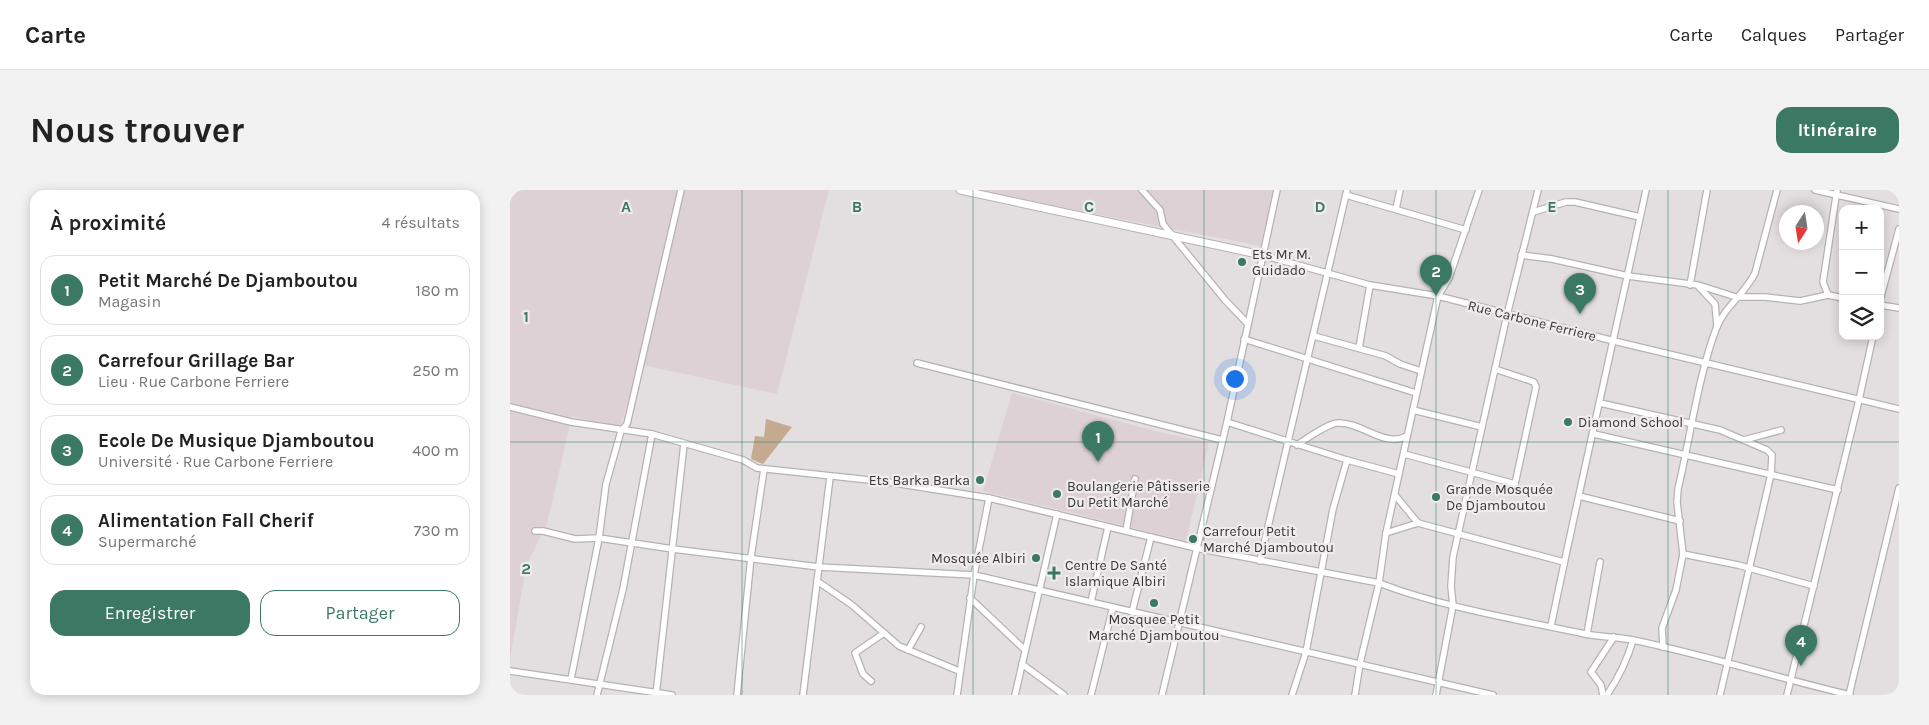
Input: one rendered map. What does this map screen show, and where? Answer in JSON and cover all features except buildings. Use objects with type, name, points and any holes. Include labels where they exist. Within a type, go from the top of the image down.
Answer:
[{"type":"street","points":[[571,679],[599,538],[606,484],[621,431],[627,424],[681,190]]},
{"type":"street","name":"Rue Carbone Ferriere","points":[[960,190],[1262,255],[1329,272],[1370,285],[1438,296],[1706,364],[1899,409]]},
{"type":"street","points":[[1142,190],[1160,210],[1163,224],[1174,235],[1225,300],[1247,323]]},
{"type":"street","points":[[1162,695],[1227,422],[1277,190]]},
{"type":"street","points":[[1396,209],[1400,190]]},
{"type":"street","points":[[1355,695],[1360,663],[1379,582],[1386,533],[1438,296],[1449,278],[1479,190]]},
{"type":"street","points":[[1436,695],[1440,682],[1453,605],[1451,586],[1453,557],[1507,314],[1538,190]]},
{"type":"street","points":[[1551,626],[1646,190]]},
{"type":"street","points":[[1690,285],[1707,190]]},
{"type":"street","points":[[1663,647],[1662,628],[1676,590],[1683,554],[1678,489],[1706,364],[1716,328],[1736,297],[1750,283],[1755,273],[1777,190]]},
{"type":"street","points":[[1815,190],[1836,193],[1899,209]]},
{"type":"street","points":[[1260,561],[1347,192],[1466,230]]},
{"type":"street","points":[[1828,295],[1823,282],[1836,193]]},
{"type":"street","points":[[1532,212],[1566,202],[1575,202],[1640,217]]},
{"type":"street","points":[[1881,295],[1899,229]]},
{"type":"street","points":[[1521,255],[1552,259],[1628,276],[1698,286],[1736,297],[1765,297],[1800,301],[1828,295],[1839,297]]},
{"type":"street","points":[[1358,348],[1370,285]]},
{"type":"street","points":[[1698,286],[1715,304],[1716,328]]},
{"type":"street","points":[[1884,306],[1899,308]]},
{"type":"street","points":[[1314,336],[1386,356],[1400,364],[1421,371]]},
{"type":"street","points":[[1244,339],[1416,393]]},
{"type":"street","points":[[1787,695],[1838,490],[1871,340]]},
{"type":"street","points":[[917,363],[1222,440]]},
{"type":"street","points":[[1404,454],[1511,485],[1515,484],[1518,481],[1536,387],[1534,382],[1527,378],[1495,369]]},
{"type":"street","points":[[1600,404],[1720,430],[1767,450],[1772,455],[1771,474],[1720,695]]},
{"type":"street","points":[[510,407],[621,431],[652,434],[743,460],[764,469],[888,482],[988,498],[1196,548],[1319,573],[1379,582],[1406,594],[1587,634],[1633,640],[1849,695],[1899,488]]},
{"type":"street","points":[[1413,410],[1482,427]]},
{"type":"street","points":[[1227,422],[1297,445],[1399,474]]},
{"type":"street","points":[[1297,445],[1337,423],[1349,424],[1394,441],[1407,436]]},
{"type":"street","points":[[1744,440],[1780,430]]},
{"type":"street","points":[[596,695],[620,606],[630,543],[652,434]]},
{"type":"street","points":[[1594,434],[1838,490]]},
{"type":"street","points":[[656,694],[684,444]]},
{"type":"street","points":[[1292,695],[1306,652],[1319,573],[1333,509],[1347,460]]},
{"type":"street","points":[[737,695],[751,558],[764,469]]},
{"type":"street","points":[[803,695],[830,476]]},
{"type":"street","points":[[1126,531],[1136,478]]},
{"type":"street","points":[[1395,495],[1418,523]]},
{"type":"street","points":[[1579,496],[1680,521]]},
{"type":"street","points":[[957,695],[970,598],[988,498]]},
{"type":"street","points":[[1015,695],[1057,514]]},
{"type":"street","points":[[1386,533],[1418,523],[1459,532],[1564,562]]},
{"type":"street","points":[[1091,602],[1108,527]]},
{"type":"street","points":[[535,531],[543,531],[575,539],[599,538],[673,549],[819,566],[974,575],[1040,588],[1180,624],[1360,663],[1385,672],[1440,682],[1493,695]]},
{"type":"street","points":[[1132,612],[1151,537]]},
{"type":"street","points":[[1683,554],[1814,586]]},
{"type":"street","points":[[1587,634],[1600,562]]},
{"type":"street","points":[[818,581],[852,605],[884,633],[908,650],[960,671]]},
{"type":"street","points":[[970,598],[1025,650]]},
{"type":"street","points":[[1090,695],[1113,607]]},
{"type":"street","points":[[908,650],[922,627]]},
{"type":"street","points":[[871,681],[863,674],[855,654],[884,633]]},
{"type":"street","points":[[1602,695],[1601,685],[1591,672],[1614,637]]},
{"type":"street","points":[[1607,695],[1618,680],[1627,661],[1633,640]]},
{"type":"street","points":[[1022,664],[1064,695]]},
{"type":"street","points":[[510,672],[571,679],[656,694],[672,695]]},
{"type":"shaded area","points":[[510,190],[829,190],[777,394],[638,364],[620,428],[572,416],[547,524],[527,563],[510,658]]},
{"type":"shaded area","points":[[970,190],[1279,190],[1266,247]]},
{"type":"shaded area","points":[[1012,393],[1163,433],[1209,442],[1186,541],[983,491]]},
{"type":"shaded area","points":[[766,419],[792,427],[763,464],[751,459],[755,436],[764,437]]},
{"type":"place","name":"Ets Mr M. Guidado","points":[[1242,262]]},
{"type":"place","name":"Carrefour Grillage Bar","points":[[1436,296]]},
{"type":"place","name":"Ecole De Musique Djamboutou","points":[[1580,314]]},
{"type":"place","name":"Diamond School","points":[[1568,422]]},
{"type":"place","name":"Petit Marché De Djamboutou","points":[[1098,462]]},
{"type":"place","name":"Ets Barka Barka","points":[[980,480]]},
{"type":"place","name":"Boulangerie Pâtisserie Du Petit Marché","points":[[1057,494]]},
{"type":"place","name":"Grande Mosquée De Djamboutou","points":[[1436,497]]},
{"type":"place","name":"Carrefour Petit Marché Djamboutou","points":[[1193,539]]},
{"type":"place","name":"Mosquée Albiri","points":[[1036,558]]},
{"type":"place","name":"Centre De Santé Islamique Albiri","points":[[1054,573]]},
{"type":"place","name":"Mosquee Petit Marché Djamboutou","points":[[1154,603]]},
{"type":"place","name":"Alimentation Fall Cherif","points":[[1801,666]]}]
